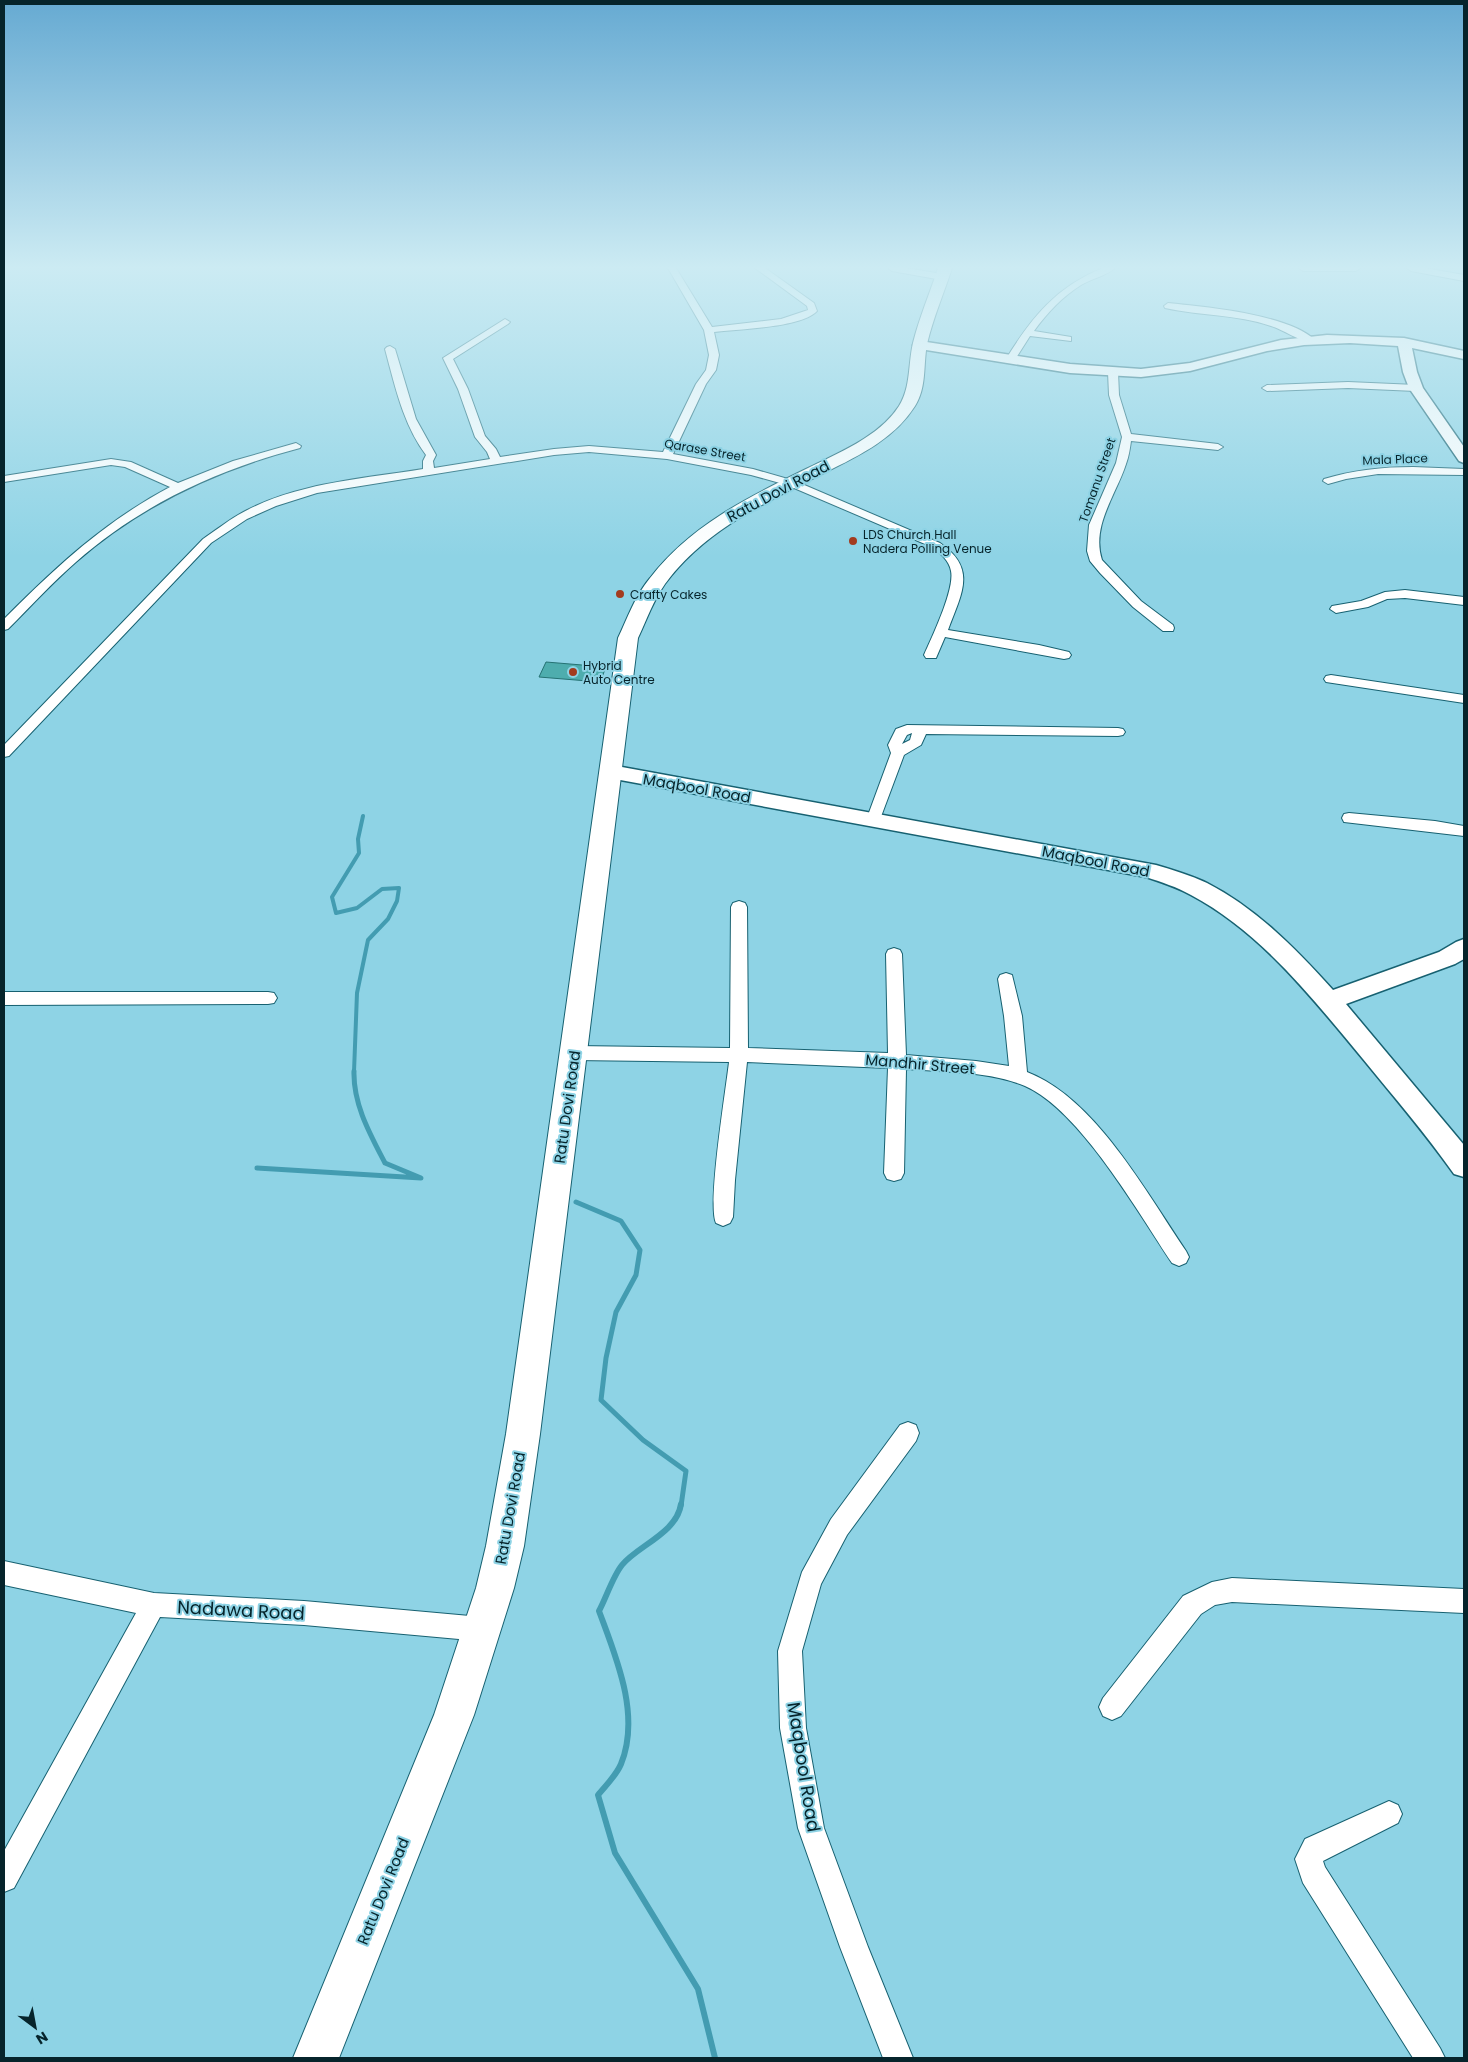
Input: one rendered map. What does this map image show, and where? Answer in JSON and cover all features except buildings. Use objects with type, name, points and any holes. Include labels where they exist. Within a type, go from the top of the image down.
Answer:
[{"type":"main road","name":"Ratu Dovi Road","points":[[316,2058],[454,1715],[495,1588],[523,1434],[628,638],[641,607],[658,579],[676,557],[710,528],[744,506],[848,456],[879,435],[902,412],[911,398],[916,384],[918,364]]},
{"type":"street","points":[[394,364],[420,438],[431,455],[428,461],[430,471]]},
{"type":"street","points":[[451,364],[463,389],[480,437],[492,451],[496,462]]},
{"type":"street","points":[[667,456],[701,384],[711,370],[712,364]]},
{"type":"street","points":[[1044,364],[1113,372],[1158,372],[1202,364]]},
{"type":"street","points":[[1408,364],[1416,388],[1464,458]]},
{"type":"street","name":"Tomanu Street","points":[[1113,372],[1114,395],[1127,436],[1121,463],[1095,525],[1093,551],[1096,561],[1137,604],[1168,628]]},
{"type":"street","points":[[1267,388],[1348,385],[1416,388]]},
{"type":"street","points":[[1127,436],[1218,447]]},
{"type":"street","points":[[4,626],[80,552],[126,517],[176,486],[258,455],[296,446]]},
{"type":"street","name":"Qarase Street","points":[[4,753],[206,540],[243,517],[272,504],[315,490],[430,471],[588,449],[667,456],[716,464],[791,483],[924,539],[948,553],[958,576],[931,655]]},
{"type":"street","points":[[4,479],[111,462],[127,464],[176,486]]},
{"type":"street","name":"Mala Place","points":[[1328,481],[1341,476],[1376,471],[1464,472]]},
{"type":"street","points":[[1336,609],[1364,604],[1385,596],[1405,594],[1464,601]]},
{"type":"street","points":[[940,632],[1039,649],[1064,656]]},
{"type":"street","points":[[1331,679],[1464,699]]},
{"type":"street","points":[[874,818],[898,753],[916,742],[920,730],[1118,732]]},
{"type":"street","name":"Maqbool Road","points":[[610,772],[874,818],[1139,868],[1177,879],[1202,890],[1236,912],[1266,938],[1328,1000],[1445,1140],[1464,1166]]},
{"type":"street","points":[[1349,818],[1374,822],[1441,825],[1464,830]]},
{"type":"street","points":[[723,1217],[726,1171],[739,1056],[739,907]]},
{"type":"street","points":[[1328,1000],[1447,958],[1464,948]]},
{"type":"street","points":[[894,954],[897,1061],[894,1172]]},
{"type":"street","points":[[1006,979],[1012,1004],[1017,1043],[1018,1077]]},
{"type":"street","points":[[4,999],[268,998]]},
{"type":"street","name":"Mandhir Street","points":[[574,1053],[897,1061],[983,1069],[1018,1077],[1044,1088],[1067,1105],[1100,1142],[1179,1257]]},
{"type":"street","name":"Maqbool Road","points":[[898,2058],[854,1947],[811,1828],[793,1728],[790,1651],[810,1580],[839,1527],[908,1433]]},
{"type":"street","name":"Nadawa Road","points":[[5,1577],[154,1605],[304,1613],[481,1629]]},
{"type":"street","points":[[1112,1707],[1192,1605],[1212,1594],[1232,1590],[1464,1601]]},
{"type":"street","points":[[4,1878],[154,1605]]},
{"type":"street","points":[[1389,1814],[1315,1849],[1310,1859],[1313,1873],[1430,2058]]},
{"type":"waterway","points":[[354,1072],[357,993],[368,940],[388,919],[397,901],[399,888],[382,889],[357,908],[336,913],[332,897],[359,853],[358,839],[363,816]]},
{"type":"waterway","points":[[257,1168],[421,1178],[385,1163],[368,1130],[359,1107],[354,1083],[354,1072]]},
{"type":"waterway","points":[[576,1202],[621,1221],[640,1250],[636,1275],[616,1312],[606,1358],[601,1400],[643,1440],[686,1471],[681,1506]]},
{"type":"waterway","points":[[681,1504],[678,1514],[665,1531],[622,1565],[599,1611],[624,1686],[628,1726],[621,1764],[614,1776],[598,1795],[615,1853],[698,1989],[715,2058]]},
{"type":"place","name":"LDS Church Hall Nadera Polling Venue","points":[[853,541]]},
{"type":"place","name":"Crafty Cakes","points":[[620,594]]},
{"type":"place","name":"Hybrid Auto Centre","points":[[573,672]]}]
